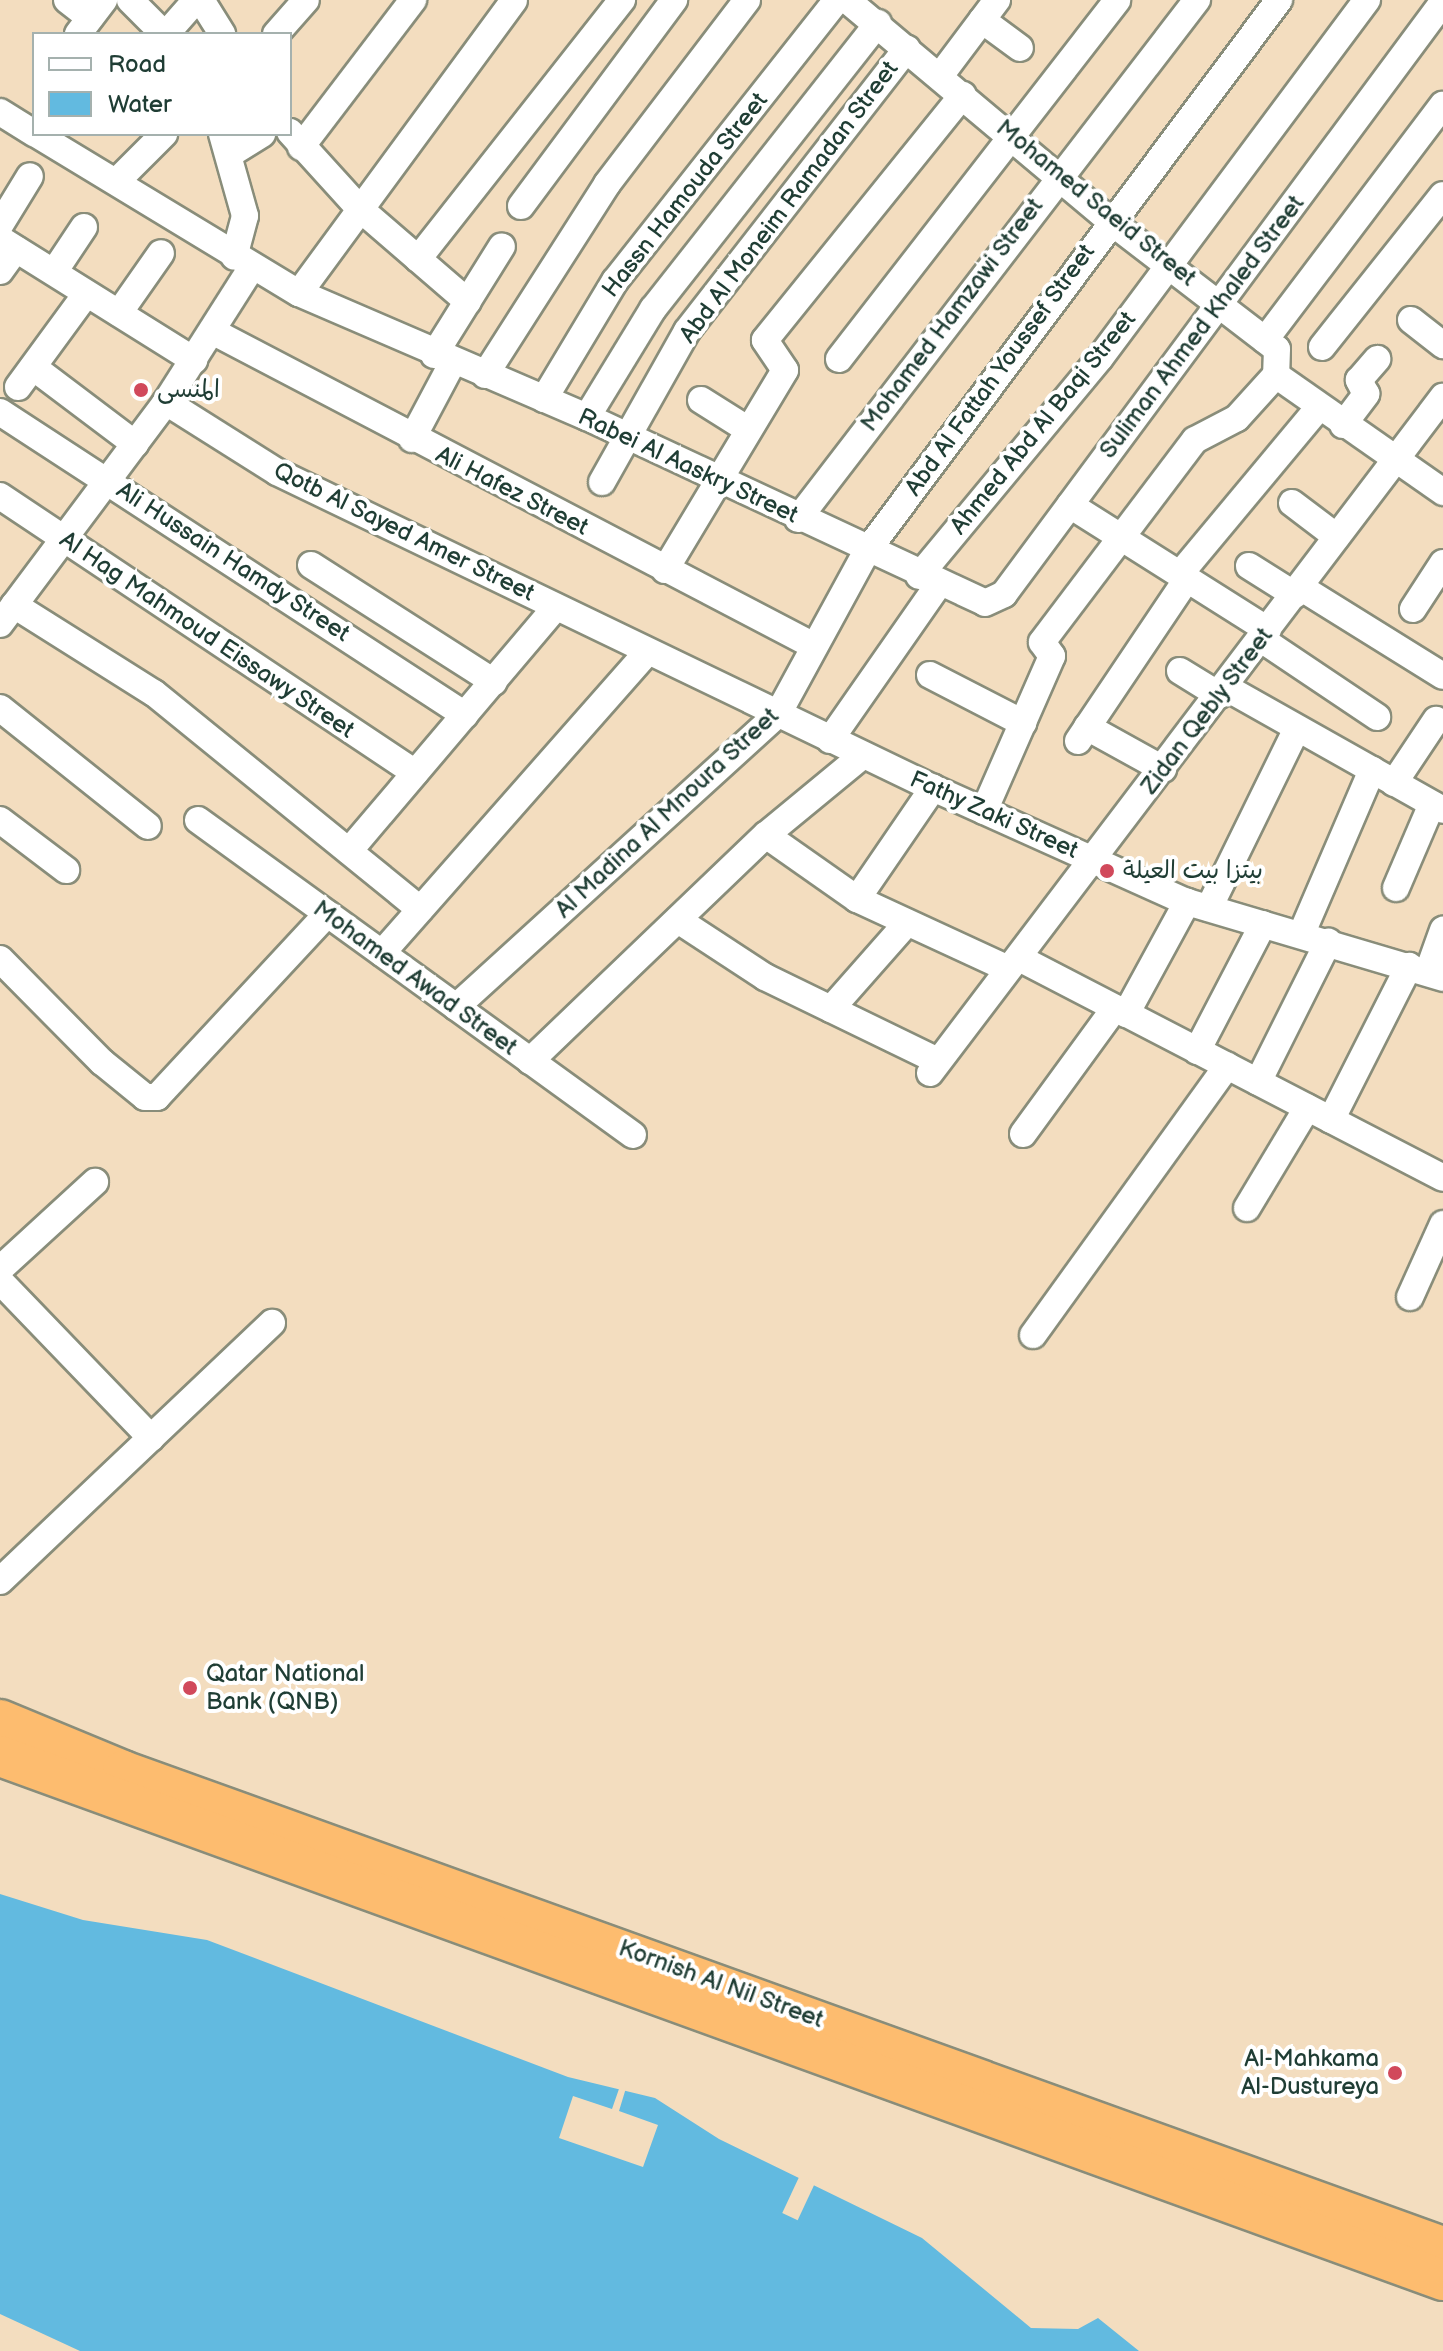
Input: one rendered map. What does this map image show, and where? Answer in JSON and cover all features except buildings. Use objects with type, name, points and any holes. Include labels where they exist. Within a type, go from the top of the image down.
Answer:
[{"type":"highway","name":"Kornish Al Nil Street","points":[[0,1720],[1443,2247]]},
{"type":"highway","name":"Kornish Al Nil Street","points":[[0,1756],[1443,2280]]},
{"type":"street","points":[[67,0],[91,17]]},
{"type":"street","points":[[130,0],[163,32]]},
{"type":"street","points":[[167,32],[199,0],[221,32]]},
{"type":"street","points":[[278,32],[306,0]]},
{"type":"street","points":[[413,0],[296,139],[358,207],[468,302]]},
{"type":"street","points":[[299,293],[358,207],[514,0]]},
{"type":"street","points":[[418,259],[622,0]]},
{"type":"street","points":[[521,206],[674,0]]},
{"type":"street","points":[[485,375],[607,184],[747,0]]},
{"type":"street","name":"Hassn Hamouda Street","points":[[544,399],[615,281],[837,0]]},
{"type":"street","name":"Mohamed Saeid Street","points":[[847,0],[878,13],[907,48],[1110,221],[1265,340]]},
{"type":"street","points":[[839,359],[1117,0]]},
{"type":"street","name":"Mohamed Hamzawi Street","points":[[798,519],[1058,175],[1197,0]]},
{"type":"street","name":"Abd Al Fattah Youssef Street","points":[[867,551],[1110,221],[1279,0]]},
{"type":"street","name":"Ahmed Abd Al Baqi Street","points":[[830,740],[928,580],[1100,358],[1167,262],[1367,0]]},
{"type":"street","name":"Suliman Ahmed Khaled Street","points":[[928,580],[974,601],[995,601],[1070,505],[1443,2]]},
{"type":"street","points":[[940,76],[990,10],[1020,48]]},
{"type":"street","points":[[587,417],[653,309],[878,13]]},
{"type":"street","name":"Abd Al Moneim Ramadan Street","points":[[602,482],[687,331],[907,48]]},
{"type":"street","points":[[665,570],[715,479],[786,367],[764,349],[765,340],[963,95]]},
{"type":"street","points":[[984,811],[1053,655],[1042,642],[1195,440],[1237,418],[1276,375],[1278,351],[1265,340],[1443,105]]},
{"type":"street","name":"Rabei Al Aaskry Street","points":[[0,112],[32,131]]},
{"type":"street","name":"Rabei Al Aaskry Street","points":[[40,136],[119,179],[243,262],[299,293],[444,359],[587,417],[928,580]]},
{"type":"street","points":[[119,179],[162,136]]},
{"type":"street","points":[[255,136],[226,144],[245,216],[243,262],[212,331],[166,402],[7,615],[154,693],[420,909]]},
{"type":"street","points":[[0,225],[30,176]]},
{"type":"street","points":[[1322,347],[1443,195]]},
{"type":"street","points":[[54,272],[84,227]]},
{"type":"street","points":[[0,271],[8,244],[194,360]]},
{"type":"street","points":[[412,439],[468,302],[502,246]]},
{"type":"street","points":[[119,313],[161,253]]},
{"type":"street","points":[[86,294],[26,377],[135,444]]},
{"type":"street","points":[[1411,320],[1443,345]]},
{"type":"street","name":"Ali Hafez Street","points":[[212,331],[412,439],[814,646]]},
{"type":"street","points":[[1343,425],[1366,394],[1359,380],[1377,359]]},
{"type":"street","points":[[1276,375],[1394,462],[1443,492]]},
{"type":"street","name":"Zidan Qebly Street","points":[[831,1009],[934,1067],[1443,397]]},
{"type":"street","points":[[701,400],[747,429]]},
{"type":"street","name":"Qotb Al Sayed Amer Street","points":[[166,402],[277,472],[648,651]]},
{"type":"street","points":[[1163,769],[1082,734],[1183,576],[1319,407]]},
{"type":"street","name":"Ali Hussain Hamdy Street","points":[[0,412],[465,715]]},
{"type":"street","name":"Al Hag Mahmoud Eissawy Street","points":[[0,496],[415,773]]},
{"type":"street","points":[[1292,503],[1337,537]]},
{"type":"street","points":[[1070,505],[1183,576],[1377,717]]},
{"type":"street","name":"Al Madina Al Mnoura Street","points":[[456,1007],[778,714],[867,551]]},
{"type":"street","points":[[1413,609],[1443,563]]},
{"type":"street","points":[[311,565],[494,682]]},
{"type":"street","points":[[1249,566],[1298,591],[1443,676]]},
{"type":"street","points":[[349,851],[556,607]]},
{"type":"street","points":[[382,953],[648,651]]},
{"type":"street","name":"Fathy Zaki Street","points":[[648,651],[862,756],[1198,905],[1427,972]]},
{"type":"street","points":[[1180,671],[1297,728],[1438,807],[1396,888]]},
{"type":"street","points":[[930,675],[1023,723]]},
{"type":"street","points":[[0,708],[148,826]]},
{"type":"street","points":[[1301,935],[1383,776],[1436,720]]},
{"type":"street","points":[[1023,1134],[1121,1011],[1198,905],[1297,728]]},
{"type":"street","points":[[530,1061],[766,835],[862,756]]},
{"type":"street","points":[[857,899],[933,788]]},
{"type":"street","points":[[0,820],[66,870]]},
{"type":"street","name":"Mohamed Awad Street","points":[[198,820],[633,1135]]},
{"type":"street","points":[[766,835],[857,899],[906,924],[1014,964],[1121,1011],[1443,1178]]},
{"type":"street","points":[[0,959],[113,1071],[145,1097],[157,1097],[327,914]]},
{"type":"street","points":[[678,920],[831,1009],[906,924]]},
{"type":"street","points":[[1197,1051],[1263,924]]},
{"type":"street","points":[[1247,1208],[1427,972],[1443,930]]},
{"type":"street","points":[[1258,1082],[1328,942]]},
{"type":"street","points":[[1033,1335],[1227,1066]]},
{"type":"street","points":[[0,1269],[95,1182]]},
{"type":"street","points":[[1410,1297],[1443,1224]]},
{"type":"street","points":[[0,1281],[151,1438]]},
{"type":"street","points":[[0,1581],[272,1323]]},
{"type":"water","points":[[0,1894],[83,1920],[207,1940],[568,2077],[655,2098],[719,2139],[922,2238],[1031,2328],[1078,2329],[1098,2318],[1139,2351],[80,2351],[0,2314]]},
{"type":"pier","points":[[620,2086],[626,2088],[619,2111],[658,2125],[643,2167],[559,2138],[573,2096],[612,2109]]},
{"type":"pier","points":[[800,2175],[815,2182],[798,2220],[782,2213]]},
{"type":"place","name":"المنسى","points":[[141,390]]},
{"type":"place","name":"بيتزا بيت العيلة","points":[[1107,871]]},
{"type":"place","name":"Qatar National Bank (QNB)","points":[[190,1688]]},
{"type":"place","name":"Al-Mahkama Al-Dustureya","points":[[1395,2073]]}]
